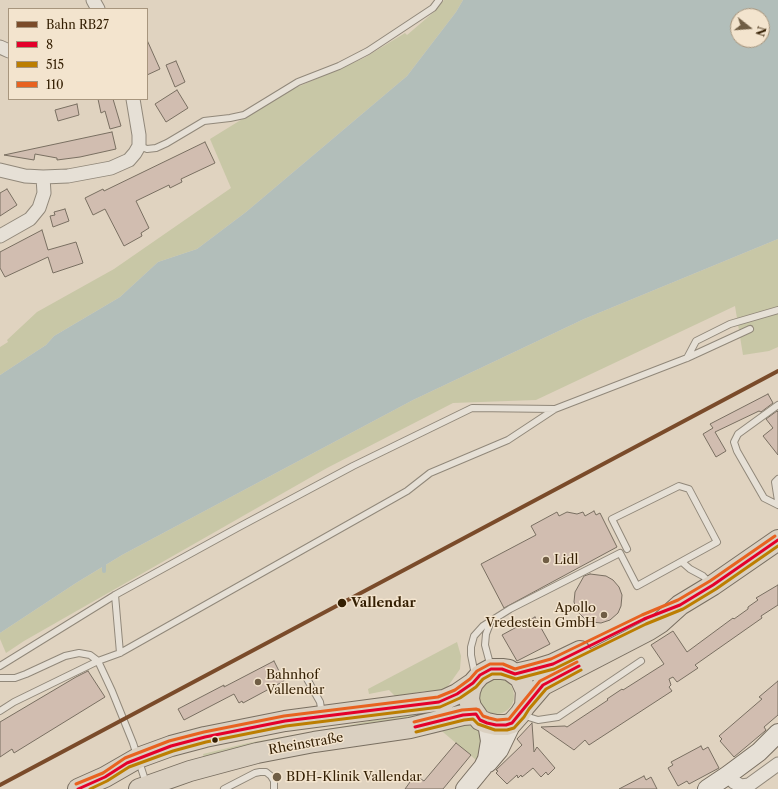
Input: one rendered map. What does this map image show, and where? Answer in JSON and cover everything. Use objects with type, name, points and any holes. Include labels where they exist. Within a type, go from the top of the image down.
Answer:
[{"type":"main road","name":"Rheinstraße","points":[[78,789],[105,777],[137,756],[205,737],[285,721],[444,700],[456,694],[485,671],[529,671],[553,664],[644,619],[680,605],[713,585],[778,540]]},
{"type":"main road","name":"Rheinstraße","points":[[148,786],[190,771],[257,753],[314,742],[410,728],[463,715],[500,725],[519,714],[543,685],[649,630],[660,623],[680,605]]},
{"type":"main road","points":[[506,671],[524,685],[526,692],[519,714]]},
{"type":"main road","points":[[474,681],[470,691],[471,707],[481,719]]},
{"type":"main road","points":[[137,756],[161,762],[164,769],[164,773],[148,786]]},
{"type":"street","points":[[0,170],[24,176],[68,176],[111,168],[129,160],[135,153],[138,146],[139,135],[133,100]]},
{"type":"street","points":[[0,236],[30,218],[39,208],[44,194],[43,177]]},
{"type":"street","points":[[465,789],[499,750],[519,714]]},
{"type":"street","points":[[481,719],[490,735],[489,751],[483,767]]},
{"type":"street","points":[[736,783],[759,752],[778,733]]},
{"type":"street","points":[[707,789],[736,783],[749,785],[778,764]]},
{"type":"lane","points":[[138,146],[147,149],[156,148],[204,121],[244,115],[298,82],[339,66],[368,51],[434,8],[439,0]]},
{"type":"lane","points":[[687,358],[696,342],[730,324],[778,310]]},
{"type":"lane","points":[[0,712],[14,702],[98,661],[120,653],[407,491],[430,473],[508,440],[555,409],[687,358],[750,329]]},
{"type":"lane","points":[[778,404],[738,434],[734,442],[737,452],[764,498],[778,505]]},
{"type":"lane","points":[[0,666],[115,595],[237,528],[353,466],[472,408],[555,409]]},
{"type":"lane","points":[[778,479],[775,482],[778,501]]},
{"type":"lane","points":[[474,681],[471,655],[472,642],[476,632],[490,621],[510,609],[620,553],[636,586],[718,542],[689,489],[679,486],[612,519],[627,549]]},
{"type":"lane","points":[[682,562],[713,585]]},
{"type":"lane","points":[[115,595],[120,653]]},
{"type":"lane","points":[[490,621],[486,634],[485,645],[489,660],[506,671]]},
{"type":"lane","points":[[0,678],[15,678],[65,656],[79,653],[90,655],[98,661],[112,691],[137,756]]},
{"type":"lane","points":[[519,714],[538,720],[558,716],[641,660]]},
{"type":"lane","points":[[306,677],[320,702],[322,716]]},
{"type":"lane","points":[[224,789],[255,773],[266,772],[274,781],[274,789]]},
{"type":"green space","points":[[444,0],[463,0],[456,12],[407,76],[246,212],[197,249],[158,262],[120,297],[54,336],[46,345],[0,375],[0,347],[8,342],[7,340],[37,312],[114,269],[231,188],[210,139],[286,92],[364,58],[405,33],[407,35],[435,11]]},
{"type":"green space","points":[[778,239],[778,347],[769,351],[743,355],[735,306],[536,400],[453,403],[327,468],[24,641],[6,653],[0,639],[0,633],[122,555],[413,400],[584,319]]},
{"type":"green space","points":[[457,642],[461,656],[460,669],[446,689],[435,693],[425,691],[396,697],[389,690],[369,694],[368,689]]},
{"type":"green space","points":[[500,678],[509,683],[513,689],[513,703],[509,709],[500,714],[492,714],[483,709],[479,703],[478,692],[483,683],[489,679]]},
{"type":"green space","points":[[444,706],[445,713],[204,758],[203,754],[248,743],[345,726]]},
{"type":"green space","points":[[472,724],[479,730],[481,735],[480,754],[476,760],[437,727]]},
{"type":"shaded area","points":[[463,0],[778,0],[778,239],[584,319],[413,400],[122,555],[0,633],[0,375],[46,345],[54,336],[120,297],[158,262],[197,249],[246,212],[407,76],[456,12]]},
{"type":"building","points":[[148,42],[160,69],[148,75]]},
{"type":"building","points":[[176,61],[185,82],[175,87],[166,65]]},
{"type":"building","points":[[177,90],[188,108],[166,122],[155,104]]},
{"type":"building","points":[[98,100],[113,100],[121,126],[110,129],[105,111],[101,113]]},
{"type":"building","points":[[77,104],[79,115],[58,121],[55,110]]},
{"type":"building","points":[[112,132],[116,149],[80,157],[57,160],[57,158],[35,154],[34,160],[4,155]]},
{"type":"building","points":[[205,142],[215,163],[181,179],[182,182],[170,188],[169,185],[136,201],[149,228],[141,233],[142,236],[124,246],[105,209],[93,215],[85,198],[103,189],[104,191]]},
{"type":"building","points":[[7,189],[17,205],[0,216],[0,193]]},
{"type":"building","points":[[65,209],[69,221],[53,227],[50,216],[55,215],[54,212]]},
{"type":"building","points":[[42,230],[48,250],[76,242],[83,263],[53,273],[48,257],[5,277],[0,268],[0,252]]},
{"type":"building","points":[[768,394],[773,403],[761,412],[759,411],[715,432],[726,451],[716,457],[703,434],[713,428],[710,424]]},
{"type":"building","points":[[777,411],[778,455],[763,436],[773,428],[766,419]]},
{"type":"building","points":[[594,511],[596,515],[600,513],[617,547],[504,608],[481,564],[536,535],[531,526],[557,512],[559,516],[567,512],[577,514],[583,512],[585,516]]},
{"type":"building","points":[[590,574],[606,576],[613,580],[619,587],[622,595],[621,606],[618,613],[610,620],[601,623],[592,622],[584,618],[577,611],[574,602],[575,592],[584,576]]},
{"type":"building","points":[[778,585],[778,605],[695,665],[698,668],[677,682],[673,677],[669,679],[671,685],[669,687],[672,691],[589,745],[585,740],[574,750],[541,727],[567,727],[622,689],[623,690],[664,664],[651,645],[673,631],[687,652],[733,618],[734,619],[748,609],[748,607],[758,600],[756,598]]},
{"type":"building","points":[[535,617],[550,644],[517,661],[502,635]]},
{"type":"building","points":[[274,661],[284,681],[243,703],[242,701],[239,703],[234,694],[184,720],[178,709]]},
{"type":"building","points":[[88,671],[105,697],[14,753],[12,749],[0,757],[0,722]]},
{"type":"building","points":[[778,681],[778,715],[764,727],[766,730],[765,731],[734,757],[720,741],[722,739],[719,736],[762,699],[759,697]]},
{"type":"building","points":[[532,723],[534,752],[537,747],[555,768],[548,775],[546,772],[541,777],[533,768],[522,777],[521,775],[518,778],[517,775],[507,784],[496,773],[498,771],[496,770],[522,745],[517,739]]},
{"type":"building","points":[[456,743],[471,755],[443,789],[405,789],[415,775],[424,781]]},
{"type":"building","points":[[701,746],[703,750],[708,747],[719,768],[689,784],[687,781],[678,786],[668,768],[673,765],[671,762]]},
{"type":"building","points":[[644,776],[646,780],[651,777],[657,789],[619,789]]},
{"type":"waterway","points":[[104,561],[104,571]]},
{"type":"rail line","name":"RB27","points":[[0,785],[778,371]]},
{"type":"transit line","name":"110","points":[[76,784],[103,773],[125,758],[169,741],[204,732],[284,716],[438,697],[455,690],[470,679],[477,671],[490,664],[503,664],[515,669],[551,659],[642,615],[678,600],[710,581],[775,536]]},
{"type":"transit line","name":"8","points":[[78,789],[105,777],[127,763],[171,746],[205,737],[285,721],[439,702],[457,694],[473,683],[480,675],[491,669],[502,669],[515,674],[553,664],[644,619],[680,605],[713,585],[778,540]]},
{"type":"transit line","name":"515","points":[[90,789],[107,781],[129,767],[173,751],[206,742],[286,726],[440,707],[460,698],[476,687],[483,679],[492,674],[501,674],[516,679],[554,669],[646,624],[683,609],[716,589],[778,546]]},
{"type":"transit line","name":"110","points":[[414,722],[462,710],[476,709],[479,710],[483,716],[489,718],[497,720],[509,719],[540,681],[577,662]]},
{"type":"transit line","name":"8","points":[[415,727],[463,715],[476,714],[480,720],[487,723],[496,725],[506,725],[512,723],[543,685],[579,666]]},
{"type":"transit line","name":"515","points":[[416,732],[473,719],[478,724],[495,730],[507,730],[514,728],[546,689],[581,670]]},
{"type":"place","name":"Lidl","points":[[546,560]]},
{"type":"place","name":"Vallendar","points":[[342,603]]},
{"type":"place","name":"Apollo Vredestein GmbH","points":[[604,615]]},
{"type":"place","name":"Bahnhof Vallendar","points":[[258,682]]},
{"type":"place","name":"BDH-Klinik Vallendar","points":[[277,777]]}]
